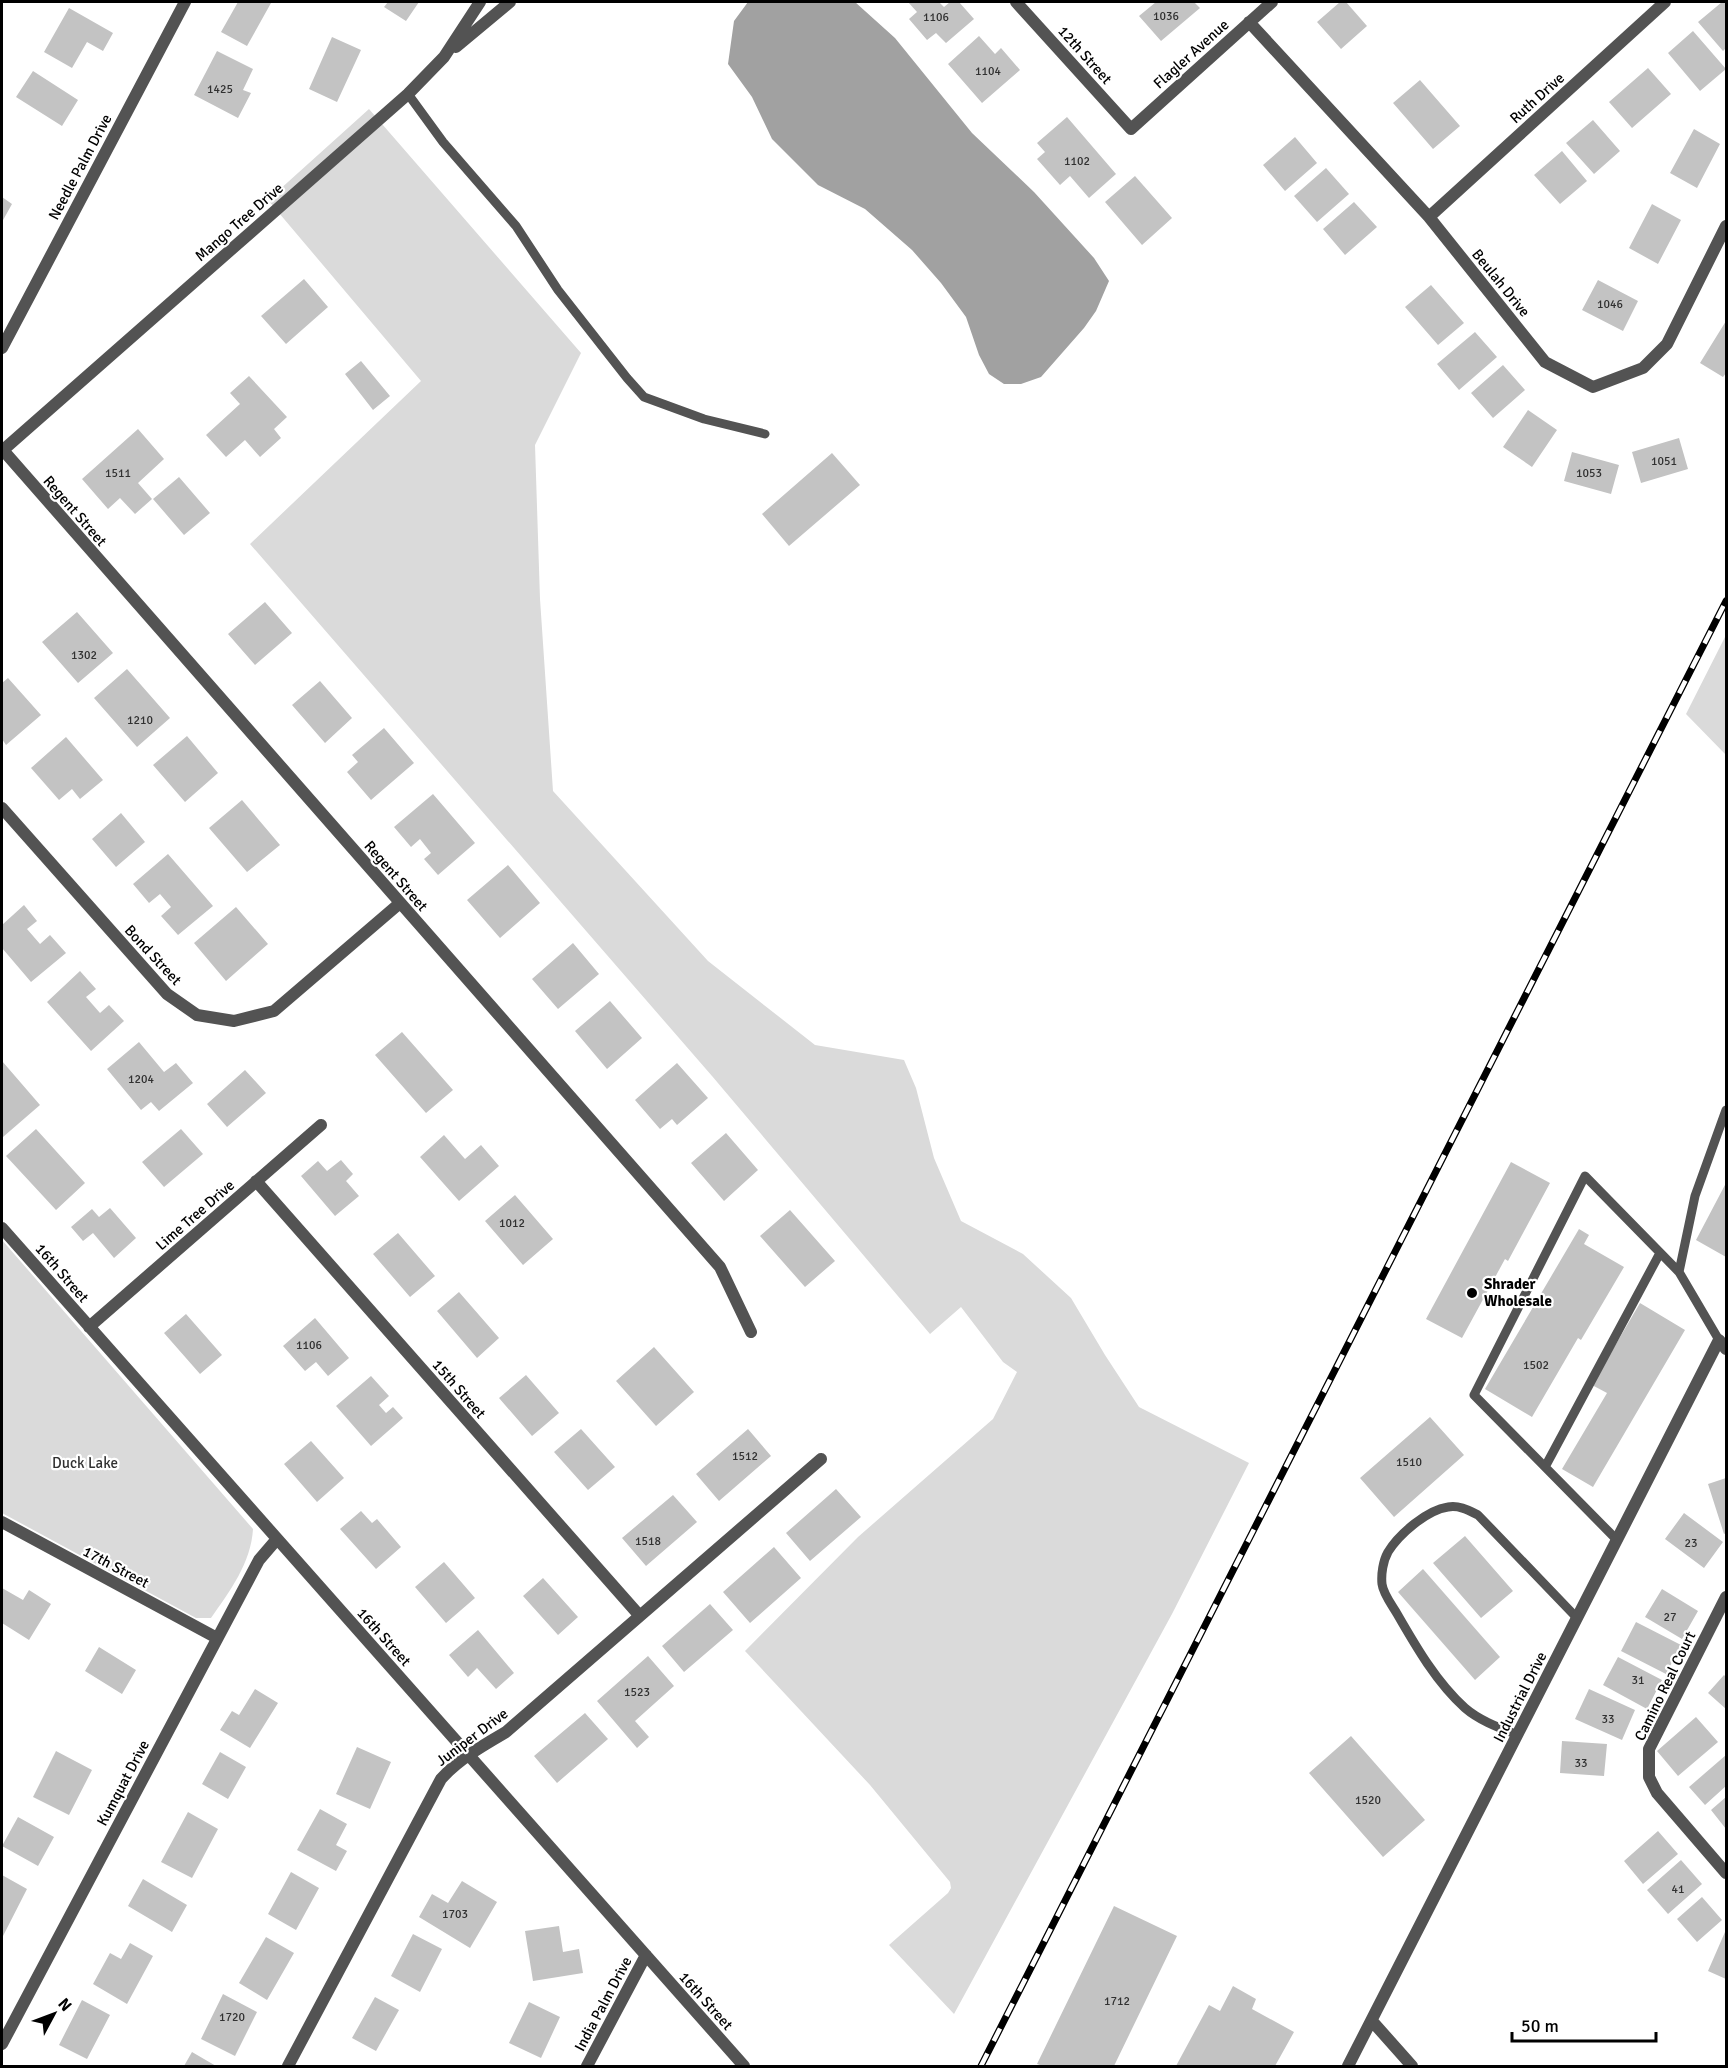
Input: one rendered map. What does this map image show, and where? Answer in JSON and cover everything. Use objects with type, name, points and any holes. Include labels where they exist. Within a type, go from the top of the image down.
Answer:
[{"type":"street","name":"Needle Palm Drive","points":[[2,348],[185,2]]},
{"type":"street","name":"Mango Tree Drive","points":[[2,450],[408,94],[444,57],[480,2]]},
{"type":"street","points":[[444,57],[510,2]]},
{"type":"street","name":"12th Street","points":[[1016,2],[1131,129]]},
{"type":"street","name":"Flagler Avenue","points":[[1131,129],[1272,2]]},
{"type":"street","name":"Ruth Drive","points":[[1429,217],[1665,2]]},
{"type":"street","name":"Beulah Drive","points":[[1249,22],[1429,217],[1545,362],[1593,387],[1643,368],[1667,344],[1726,226]]},
{"type":"street","name":"Regent Street","points":[[2,450],[720,1267],[751,1332]]},
{"type":"street","name":"Bond Street","points":[[2,808],[167,994],[197,1015],[234,1021],[274,1011],[400,903]]},
{"type":"street","name":"Lime Tree Drive","points":[[89,1327],[321,1125]]},
{"type":"street","name":"15th Street","points":[[256,1182],[639,1615]]},
{"type":"street","name":"16th Street","points":[[2,1228],[744,2067]]},
{"type":"street","name":"Industrial Drive","points":[[1348,2067],[1617,1540],[1723,1345]]},
{"type":"street","name":"Juniper Drive","points":[[288,2067],[441,1779],[468,1755],[506,1732],[821,1459]]},
{"type":"street","name":"17th Street","points":[[2,1522],[216,1638]]},
{"type":"street","name":"Kumquat Drive","points":[[2,2044],[216,1638],[259,1560],[277,1539]]},
{"type":"street","name":"Camino Real Court","points":[[1726,1597],[1649,1749],[1649,1777],[1657,1793],[1726,1873]]},
{"type":"street","name":"India Palm Drive","points":[[587,2067],[646,1955]]},
{"type":"street","points":[[1371,2021],[1412,2067]]},
{"type":"lane","points":[[408,94],[443,142],[516,226],[558,290],[644,397],[704,419],[765,434]]},
{"type":"lane","points":[[1679,1272],[1695,1196],[1726,1110]]},
{"type":"lane","points":[[1617,1540],[1474,1395],[1585,1176],[1679,1272],[1723,1345]]},
{"type":"lane","points":[[1545,1467],[1660,1253]]},
{"type":"lane","points":[[1518,1735],[1486,1722],[1465,1708],[1418,1650],[1382,1586],[1383,1565],[1388,1552],[1412,1525],[1433,1511],[1460,1507],[1478,1515],[1577,1618]]},
{"type":"green space","points":[[369,109],[581,353],[535,445],[540,599],[553,791],[708,961],[815,1045],[904,1060],[916,1088],[934,1158],[961,1221],[1023,1254],[1071,1298],[1139,1407],[1249,1463],[1172,1614],[954,2014],[889,1945],[948,1893],[951,1888],[950,1882],[870,1785],[745,1651],[858,1537],[993,1419],[1017,1372],[1003,1362],[961,1307],[930,1334],[712,1076],[250,544],[421,381],[268,200]]},
{"type":"green space","points":[[1726,635],[1726,755],[1686,714]]},
{"type":"green space","name":"Duck Lake","points":[[2,1240],[253,1529],[244,1565],[211,1618],[196,1618],[2,1513]]},
{"type":"shaded area","points":[[748,2],[855,2],[895,38],[972,133],[1034,192],[1094,258],[1109,281],[1096,311],[1041,377],[1021,384],[1004,384],[989,374],[979,355],[966,317],[941,283],[912,250],[865,209],[818,185],[772,139],[752,97],[728,64],[734,21]]},
{"type":"building","points":[[238,2],[271,3],[247,46],[221,32]]},
{"type":"building","points":[[388,2],[419,2],[406,21],[384,7]]},
{"type":"building","points":[[908,2],[939,2],[944,7],[950,2],[959,2],[974,19],[946,43],[936,33],[927,40],[909,19],[917,12]]},
{"type":"building","points":[[1156,2],[1194,2],[1200,8],[1161,41],[1139,16]]},
{"type":"building","points":[[1340,2],[1346,2],[1367,26],[1341,49],[1317,22]]},
{"type":"building","points":[[1722,2],[1726,2],[1726,48],[1723,51],[1698,22]]},
{"type":"building","points":[[69,8],[113,33],[103,51],[87,42],[72,68],[44,52]]},
{"type":"building","points":[[1693,31],[1726,69],[1700,91],[1668,53]]},
{"type":"building","points":[[979,36],[995,54],[1001,48],[1020,70],[982,103],[948,64]]},
{"type":"building","points":[[332,37],[361,50],[337,102],[309,89]]},
{"type":"building","points":[[217,51],[253,69],[243,90],[251,93],[238,118],[194,95]]},
{"type":"building","points":[[1648,68],[1671,94],[1632,128],[1609,102]]},
{"type":"building","points":[[33,71],[78,100],[62,126],[16,97]]},
{"type":"building","points":[[1420,80],[1460,126],[1433,149],[1393,103]]},
{"type":"building","points":[[1067,117],[1116,174],[1089,198],[1070,176],[1060,185],[1037,159],[1045,152],[1037,143]]},
{"type":"building","points":[[1593,120],[1620,151],[1594,174],[1566,143]]},
{"type":"building","points":[[1694,129],[1720,144],[1697,188],[1670,173]]},
{"type":"building","points":[[1295,137],[1317,163],[1285,191],[1263,165]]},
{"type":"building","points":[[1562,151],[1587,181],[1560,204],[1534,175]]},
{"type":"building","points":[[1326,168],[1349,194],[1317,222],[1294,196]]},
{"type":"building","points":[[1135,176],[1172,218],[1142,245],[1105,202]]},
{"type":"building","points":[[2,197],[12,204],[2,222]]},
{"type":"building","points":[[1354,202],[1377,227],[1345,255],[1323,229]]},
{"type":"building","points":[[1652,204],[1681,220],[1658,264],[1629,248]]},
{"type":"building","points":[[304,279],[328,307],[286,344],[261,316]]},
{"type":"building","points":[[1598,280],[1638,301],[1623,331],[1582,310]]},
{"type":"building","points":[[1431,285],[1464,323],[1438,345],[1405,307]]},
{"type":"building","points":[[1726,321],[1726,373],[1723,377],[1700,363]]},
{"type":"building","points":[[1475,332],[1497,357],[1459,390],[1437,364]]},
{"type":"building","points":[[361,361],[390,396],[373,410],[345,374]]},
{"type":"building","points":[[1503,365],[1525,390],[1493,418],[1471,393]]},
{"type":"building","points":[[249,376],[287,417],[274,429],[281,438],[260,457],[245,440],[226,457],[206,435],[240,404],[230,393]]},
{"type":"building","points":[[1528,410],[1557,430],[1532,467],[1503,447]]},
{"type":"building","points":[[138,429],[164,459],[138,483],[152,499],[135,514],[120,498],[108,509],[82,479]]},
{"type":"building","points":[[1679,438],[1688,469],[1641,483],[1632,452]]},
{"type":"building","points":[[1572,452],[1619,465],[1611,494],[1564,481]]},
{"type":"building","points":[[832,453],[860,485],[789,546],[762,514]]},
{"type":"building","points":[[179,477],[210,513],[184,535],[153,499]]},
{"type":"building","points":[[265,602],[292,633],[255,665],[228,634]]},
{"type":"building","points":[[77,612],[113,653],[78,683],[42,642]]},
{"type":"building","points":[[127,669],[170,718],[137,747],[94,698]]},
{"type":"building","points":[[8,678],[41,715],[6,745],[2,739],[2,683]]},
{"type":"building","points":[[320,681],[352,718],[325,743],[292,705]]},
{"type":"building","points":[[384,728],[414,763],[371,800],[347,772],[358,762],[352,755]]},
{"type":"building","points":[[187,736],[218,773],[185,802],[153,765]]},
{"type":"building","points":[[66,737],[103,780],[80,799],[72,789],[59,800],[31,768]]},
{"type":"building","points":[[433,794],[475,843],[438,875],[424,859],[431,853],[420,839],[411,847],[394,827]]},
{"type":"building","points":[[242,800],[280,845],[247,872],[209,828]]},
{"type":"building","points":[[121,813],[145,842],[116,867],[92,839]]},
{"type":"building","points":[[168,854],[213,906],[178,935],[161,916],[171,907],[160,894],[149,903],[133,884]]},
{"type":"building","points":[[508,865],[540,903],[500,938],[467,900]]},
{"type":"building","points":[[24,905],[37,921],[27,929],[40,944],[50,935],[66,953],[31,982],[2,948],[2,925]]},
{"type":"building","points":[[236,907],[268,944],[226,981],[194,943]]},
{"type":"building","points":[[573,943],[599,974],[558,1009],[532,979]]},
{"type":"building","points":[[80,971],[96,989],[86,997],[100,1013],[109,1005],[124,1021],[91,1051],[47,1002]]},
{"type":"building","points":[[610,1001],[642,1038],[607,1069],[575,1031]]},
{"type":"building","points":[[402,1032],[453,1090],[426,1113],[375,1055]]},
{"type":"building","points":[[139,1042],[164,1072],[176,1063],[193,1083],[159,1111],[151,1102],[141,1110],[107,1069]]},
{"type":"building","points":[[2,1061],[40,1105],[3,1137],[2,1134]]},
{"type":"building","points":[[677,1063],[708,1098],[677,1125],[672,1119],[660,1129],[635,1100]]},
{"type":"building","points":[[245,1070],[266,1093],[227,1127],[207,1104]]},
{"type":"building","points":[[36,1129],[85,1183],[56,1210],[6,1156]]},
{"type":"building","points":[[181,1129],[203,1154],[164,1187],[142,1162]]},
{"type":"building","points":[[726,1133],[758,1170],[724,1201],[691,1163]]},
{"type":"building","points":[[444,1135],[465,1159],[481,1145],[499,1166],[459,1201],[420,1157]]},
{"type":"building","points":[[341,1160],[353,1174],[346,1181],[359,1196],[335,1216],[301,1176],[318,1161],[327,1171]]},
{"type":"building","points":[[1511,1162],[1550,1183],[1508,1261],[1505,1259],[1462,1338],[1426,1319]]},
{"type":"building","points":[[1726,1183],[1726,1257],[1696,1240]]},
{"type":"building","points":[[515,1195],[553,1239],[523,1265],[485,1221]]},
{"type":"building","points":[[110,1208],[136,1238],[114,1258],[93,1233],[83,1241],[71,1227],[92,1209],[99,1217]]},
{"type":"building","points":[[790,1210],[835,1261],[805,1287],[760,1236]]},
{"type":"building","points":[[1579,1229],[1589,1235],[1584,1244],[1624,1267],[1581,1340],[1578,1338],[1532,1417],[1485,1389]]},
{"type":"building","points":[[398,1233],[435,1276],[410,1297],[373,1254]]},
{"type":"building","points":[[459,1292],[499,1338],[477,1358],[437,1311]]},
{"type":"building","points":[[1640,1303],[1685,1330],[1593,1487],[1562,1469],[1607,1393],[1592,1385]]},
{"type":"building","points":[[186,1314],[222,1355],[200,1374],[164,1333]]},
{"type":"building","points":[[315,1318],[349,1358],[328,1376],[316,1362],[305,1371],[283,1346]]},
{"type":"building","points":[[654,1347],[694,1392],[656,1426],[616,1381]]},
{"type":"building","points":[[526,1375],[559,1413],[532,1436],[499,1398]]},
{"type":"building","points":[[371,1376],[389,1396],[379,1405],[386,1413],[393,1407],[403,1418],[371,1446],[336,1406]]},
{"type":"building","points":[[1430,1417],[1464,1455],[1394,1517],[1360,1478]]},
{"type":"building","points":[[581,1429],[615,1467],[588,1490],[554,1452]]},
{"type":"building","points":[[748,1429],[771,1456],[719,1501],[696,1474]]},
{"type":"building","points":[[311,1441],[344,1478],[317,1502],[284,1464]]},
{"type":"building","points":[[1726,1478],[1726,1533],[1724,1534],[1708,1484]]},
{"type":"building","points":[[836,1489],[861,1517],[810,1561],[786,1533]]},
{"type":"building","points":[[673,1495],[697,1522],[646,1566],[622,1538]]},
{"type":"building","points":[[361,1511],[372,1523],[377,1519],[401,1547],[376,1569],[340,1529]]},
{"type":"building","points":[[1684,1513],[1723,1542],[1704,1568],[1665,1539]]},
{"type":"building","points":[[1465,1536],[1513,1591],[1481,1618],[1433,1563]]},
{"type":"building","points":[[774,1547],[801,1578],[750,1623],[723,1592]]},
{"type":"building","points":[[444,1562],[475,1598],[446,1623],[415,1587]]},
{"type":"building","points":[[1423,1569],[1500,1657],[1475,1680],[1398,1592]]},
{"type":"building","points":[[543,1578],[578,1617],[558,1635],[523,1596]]},
{"type":"building","points":[[2,1588],[23,1600],[29,1590],[51,1604],[29,1640],[2,1623]]},
{"type":"building","points":[[1662,1589],[1698,1611],[1682,1639],[1645,1617]]},
{"type":"building","points":[[710,1604],[733,1630],[684,1672],[662,1646]]},
{"type":"building","points":[[1636,1622],[1681,1645],[1666,1674],[1621,1651]]},
{"type":"building","points":[[478,1630],[514,1673],[496,1689],[477,1668],[468,1677],[449,1655]]},
{"type":"building","points":[[99,1647],[136,1670],[122,1694],[85,1671]]},
{"type":"building","points":[[648,1656],[674,1686],[635,1721],[649,1737],[637,1748],[597,1701]]},
{"type":"building","points":[[1618,1657],[1662,1680],[1647,1709],[1603,1685]]},
{"type":"building","points":[[1724,1675],[1726,1677],[1726,1709],[1708,1693]]},
{"type":"building","points":[[255,1689],[278,1703],[250,1748],[220,1730],[232,1711],[239,1715]]},
{"type":"building","points":[[1589,1689],[1635,1710],[1622,1740],[1575,1719]]},
{"type":"building","points":[[585,1713],[608,1739],[557,1783],[534,1756]]},
{"type":"building","points":[[1696,1717],[1718,1742],[1678,1776],[1657,1751]]},
{"type":"building","points":[[1351,1736],[1425,1820],[1383,1857],[1309,1773]]},
{"type":"building","points":[[1562,1741],[1607,1744],[1604,1776],[1560,1773]]},
{"type":"building","points":[[357,1747],[391,1762],[370,1809],[336,1794]]},
{"type":"building","points":[[56,1751],[92,1770],[69,1815],[33,1797]]},
{"type":"building","points":[[220,1752],[246,1767],[228,1799],[202,1784]]},
{"type":"building","points":[[1726,1755],[1726,1786],[1705,1805],[1689,1787]]},
{"type":"building","points":[[1726,1797],[1726,1829],[1711,1810]]},
{"type":"building","points":[[320,1809],[347,1824],[336,1845],[347,1851],[336,1871],[297,1850]]},
{"type":"building","points":[[188,1812],[218,1829],[192,1878],[161,1862]]},
{"type":"building","points":[[18,1817],[54,1837],[38,1866],[2,1846]]},
{"type":"building","points":[[1658,1831],[1678,1854],[1643,1884],[1624,1861]]},
{"type":"building","points":[[1681,1860],[1702,1884],[1668,1914],[1647,1890]]},
{"type":"building","points":[[291,1872],[319,1888],[296,1930],[268,1914]]},
{"type":"building","points":[[2,1875],[27,1889],[2,1938]]},
{"type":"building","points":[[143,1879],[187,1905],[172,1932],[128,1906]]},
{"type":"building","points":[[462,1881],[497,1902],[470,1948],[419,1917],[432,1894],[448,1903]]},
{"type":"building","points":[[1702,1897],[1722,1920],[1697,1942],[1677,1919]]},
{"type":"building","points":[[1114,1906],[1177,1936],[1114,2066],[1043,2066],[1037,2064]]},
{"type":"building","points":[[559,1926],[563,1952],[579,1949],[583,1973],[533,1981],[525,1931]]},
{"type":"building","points":[[1726,1933],[1726,1979],[1708,1971]]},
{"type":"building","points":[[413,1934],[442,1949],[420,1992],[391,1976]]},
{"type":"building","points":[[266,1937],[294,1953],[267,2000],[239,1983]]},
{"type":"building","points":[[130,1943],[153,1956],[127,2004],[93,1984],[110,1953],[121,1959]]},
{"type":"building","points":[[1233,1986],[1256,1999],[1252,2009],[1294,2032],[1275,2066],[1176,2066],[1209,2005],[1220,2011]]},
{"type":"building","points":[[223,1994],[257,2012],[235,2056],[201,2039]]},
{"type":"building","points":[[375,1997],[399,2010],[376,2051],[352,2038]]},
{"type":"building","points":[[82,2000],[110,2015],[87,2059],[59,2045]]},
{"type":"building","points":[[529,2002],[560,2017],[541,2058],[509,2043]]},
{"type":"building","points":[[192,2052],[216,2066],[184,2066]]},
{"type":"railway","points":[[981,2066],[1726,601]]},
{"type":"place","name":"Shrader Wholesale","points":[[1472,1293]]}]
